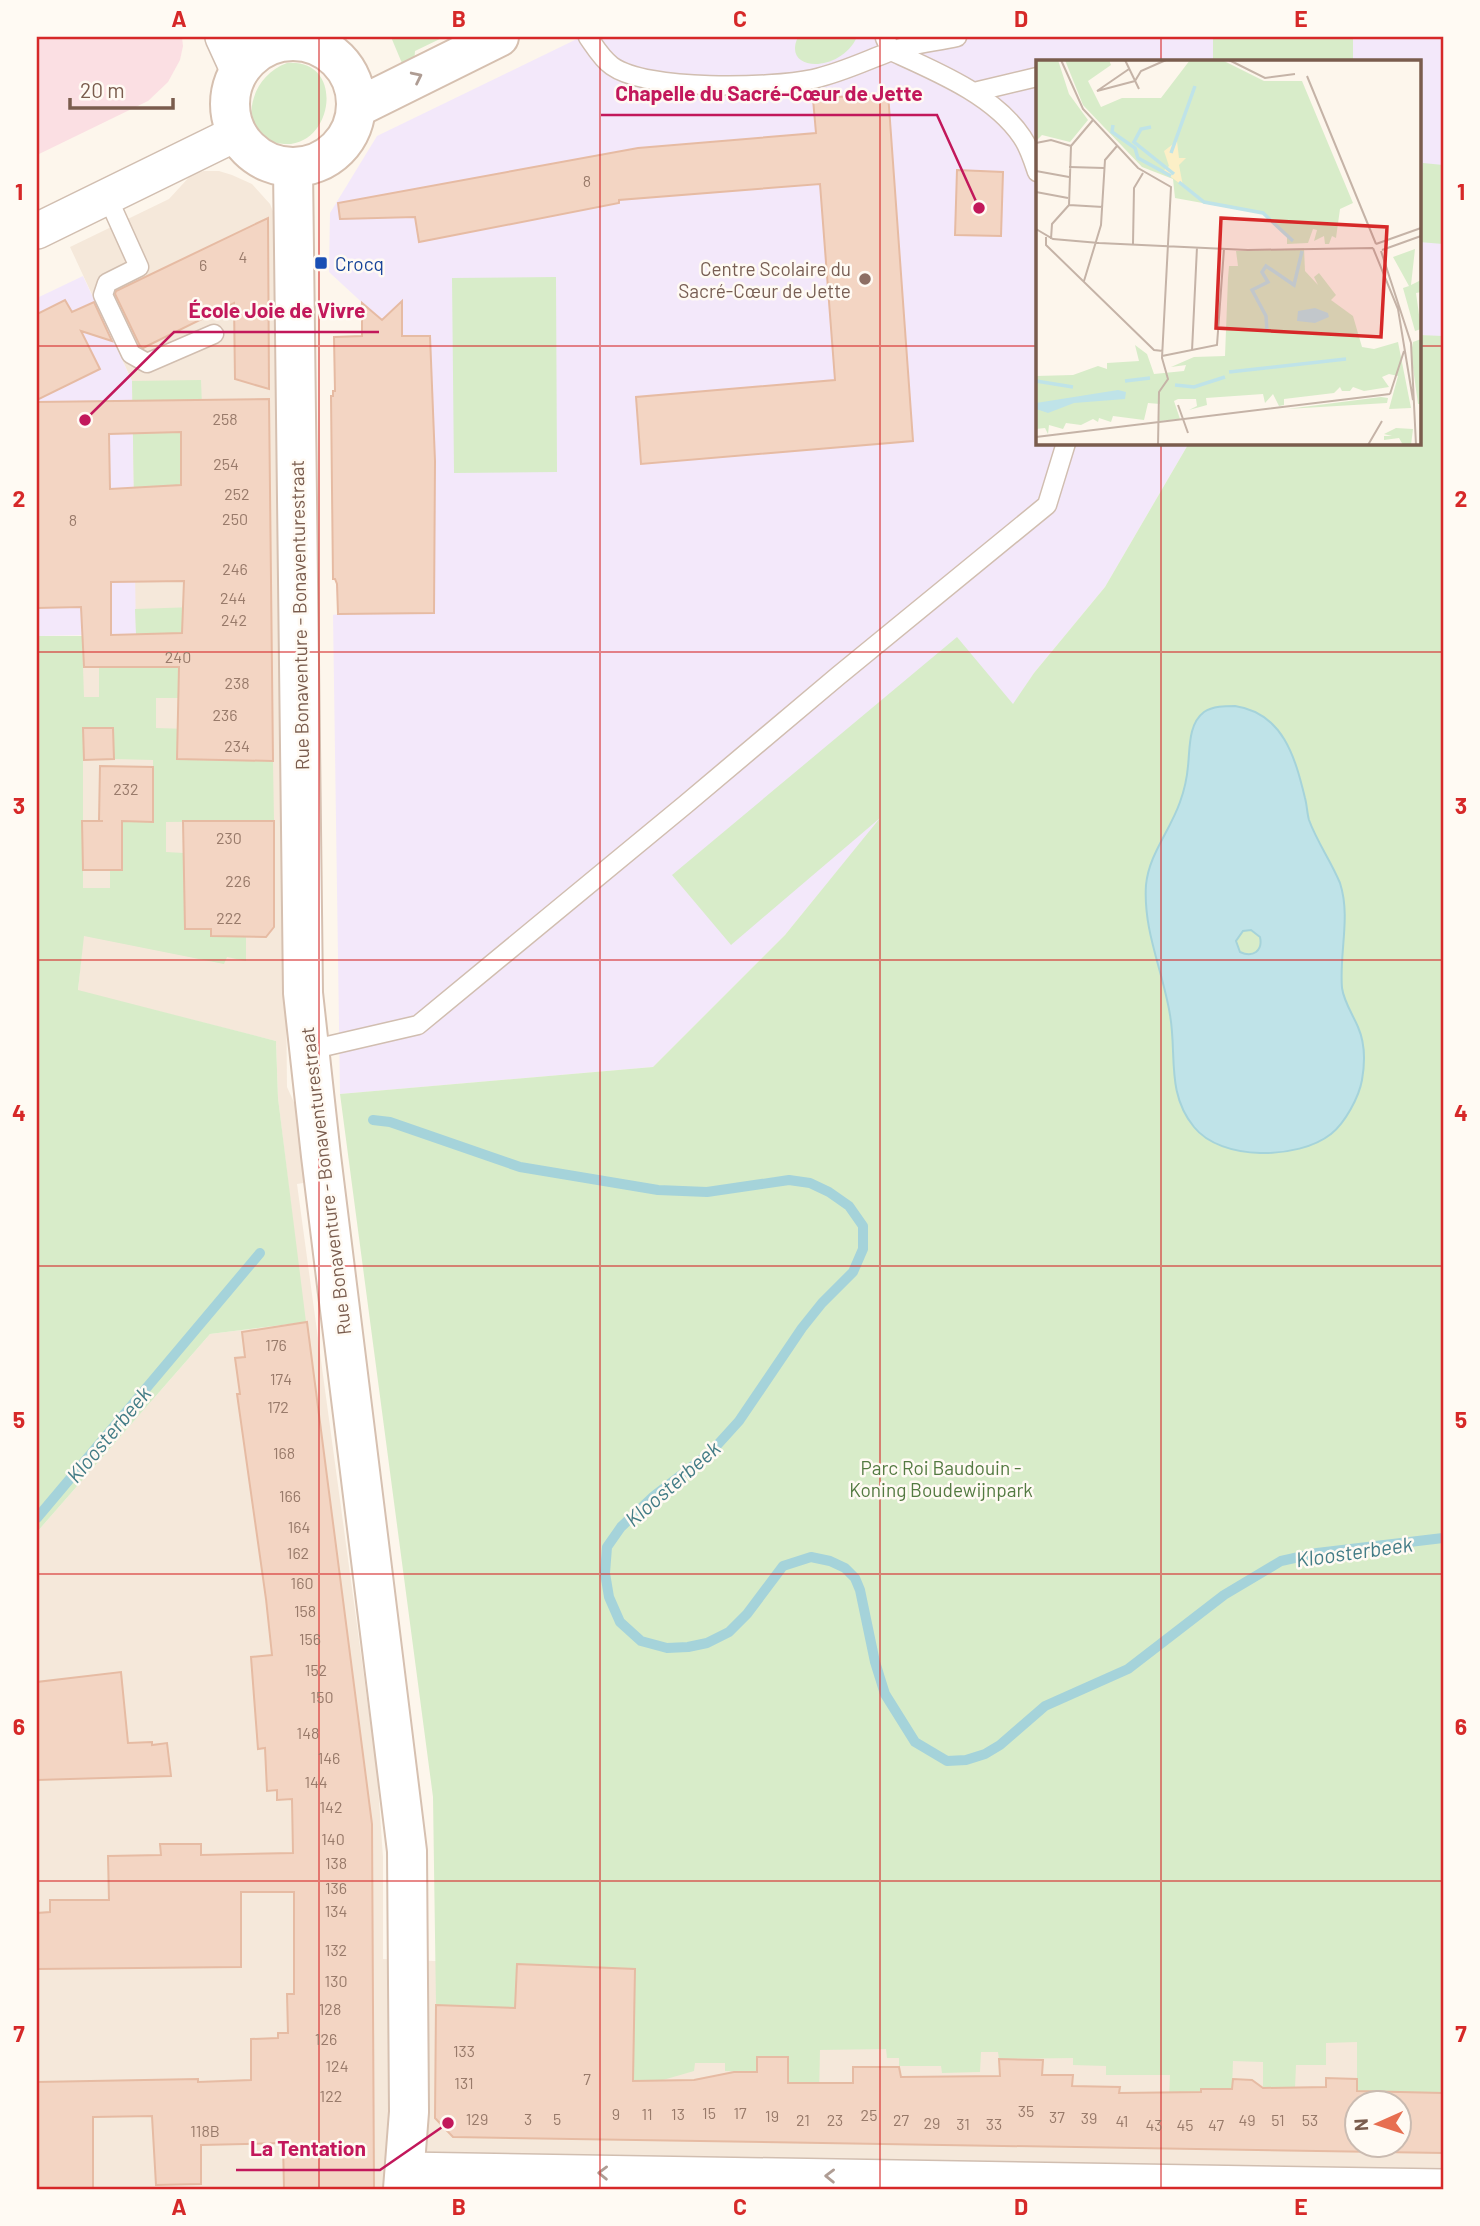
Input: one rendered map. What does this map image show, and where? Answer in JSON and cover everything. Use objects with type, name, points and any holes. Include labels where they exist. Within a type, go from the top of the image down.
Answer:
[{"type":"street","points":[[223,37],[239,72]]},
{"type":"street","points":[[356,108],[499,37]]},
{"type":"street","points":[[299,41],[328,42],[354,87],[356,108],[351,131],[337,151],[317,163],[293,168],[270,164],[251,152],[237,133],[230,102],[239,72],[248,61],[271,45],[299,41]]},
{"type":"street","points":[[37,231],[237,133]]},
{"type":"street","name":"Rue Bonaventure - Bonaventurestraat","points":[[293,168],[303,993],[407,1851],[409,2112],[404,2180]]},
{"type":"street","points":[[404,2180],[1443,2187]]},
{"type":"lane","points":[[588,37],[611,65],[639,79],[717,85],[773,84],[815,79],[861,65],[889,44],[957,37]]},
{"type":"lane","points":[[889,44],[974,92],[1003,116],[1022,136],[1036,170]]},
{"type":"lane","points":[[974,92],[1036,77]]},
{"type":"lane","points":[[107,196],[139,267],[107,283],[103,295],[131,354],[147,363],[214,334]]},
{"type":"lane","points":[[310,1050],[418,1025],[1047,505],[1066,444]]},
{"type":"shaded area","points":[[37,37],[182,37],[183,46],[180,60],[168,82],[148,101],[37,155]]},
{"type":"shaded area","name":"Centre Scolaire du Sacré-Cœur de Jette","points":[[581,37],[1443,37],[1443,337],[1420,335],[1420,60],[1036,60],[1036,444],[1188,444],[1105,587],[1034,673],[1013,705],[888,809],[785,935],[653,1067],[340,1094],[333,615],[338,614],[333,532],[331,396],[335,390],[334,337],[362,336],[362,318],[369,309],[329,272],[330,213],[377,136]]},
{"type":"shaded area","points":[[219,171],[252,184],[270,204],[278,224],[287,1087],[301,1118],[309,1182],[297,1184],[377,1772],[383,1857],[383,1959],[1443,2001],[1443,2189],[37,2189],[37,1532],[210,1334],[305,1322],[278,1098],[276,1041],[78,991],[83,936],[82,636],[135,634],[135,609],[132,381],[70,247],[169,199],[192,174]]},
{"type":"shaded area","points":[[83,276],[132,381],[136,634],[37,636],[37,298]]},
{"type":"green space","points":[[391,37],[444,37],[415,51],[414,64],[404,68]]},
{"type":"green space","points":[[798,37],[857,37],[849,49],[838,58],[815,64],[798,57],[795,49]]},
{"type":"green space","points":[[1213,37],[1353,37],[1353,60],[1213,60]]},
{"type":"green space","points":[[287,63],[306,65],[318,74],[325,87],[326,103],[314,132],[301,141],[284,144],[268,140],[258,132],[253,121],[252,108],[262,81],[273,70]]},
{"type":"green space","points":[[1423,163],[1443,165],[1443,244],[1420,242]]},
{"type":"green space","points":[[556,277],[557,472],[454,473],[452,278]]},
{"type":"green space","name":"Parc Roi Baudouin - Koning Boudewijnpark","points":[[1420,335],[1443,336],[1443,2092],[1431,2092],[1430,2101],[1414,2097],[1414,2090],[1357,2090],[1357,2042],[1326,2043],[1326,2065],[1296,2065],[1295,2088],[1263,2088],[1263,2062],[1233,2061],[1232,2089],[1201,2089],[1201,2100],[1169,2099],[1170,2075],[1106,2075],[1106,2066],[1073,2065],[1073,2058],[999,2059],[998,2052],[981,2052],[980,2072],[942,2073],[941,2066],[899,2066],[899,2058],[887,2058],[886,2049],[820,2050],[819,2095],[788,2087],[788,2057],[757,2057],[757,2072],[725,2071],[725,2063],[695,2063],[694,2071],[663,2080],[647,2080],[647,2086],[633,2086],[635,1969],[518,1964],[515,2008],[436,2005],[433,1797],[340,1094],[653,1067],[785,935],[880,818],[731,945],[672,875],[957,637],[1013,704],[1034,673],[1105,587],[1188,444],[1420,444]]},
{"type":"green space","points":[[201,380],[202,406],[187,482],[135,560],[132,381]]},
{"type":"green space","points":[[195,607],[185,633],[136,634],[135,609]]},
{"type":"green space","points":[[37,636],[82,636],[84,697],[99,697],[99,667],[179,667],[180,698],[156,698],[156,728],[189,729],[189,760],[273,761],[274,821],[166,822],[166,852],[184,853],[184,889],[211,889],[211,906],[185,906],[185,929],[211,929],[246,936],[246,961],[227,957],[224,964],[84,936],[78,990],[276,1041],[278,1098],[306,1322],[210,1334],[37,1532]],"holes":[[[113,728],[114,759],[153,760],[153,813],[136,822],[103,821],[122,852],[122,869],[110,870],[110,888],[83,888],[83,729]]]},
{"type":"water","points":[[1235,706],[1251,710],[1276,727],[1297,767],[1309,820],[1340,883],[1345,909],[1342,988],[1363,1046],[1364,1067],[1358,1094],[1341,1123],[1317,1143],[1280,1152],[1260,1153],[1222,1146],[1206,1138],[1185,1114],[1176,1087],[1170,1015],[1150,935],[1146,902],[1146,885],[1151,863],[1181,798],[1195,723],[1208,710]],"holes":[[[1251,930],[1260,937],[1260,946],[1256,952],[1240,952],[1236,941],[1243,931]]]},
{"type":"building","name":"Centre Scolaire du Sacré-Cœur de Jette","points":[[888,93],[913,441],[641,464],[636,397],[835,380],[820,184],[619,200],[619,203],[419,242],[415,217],[340,219],[338,203],[638,148],[816,133],[813,99]]},
{"type":"building","points":[[957,170],[1003,172],[1001,236],[955,235]]},
{"type":"building","points":[[268,218],[269,389],[235,379],[234,303],[143,348],[140,346],[115,294],[116,291]]},
{"type":"building","points":[[65,300],[72,312],[94,302],[112,341],[81,331],[100,369],[37,400],[37,314]]},
{"type":"building","points":[[402,301],[402,336],[430,336],[435,461],[434,613],[338,614],[337,584],[333,579],[331,396],[335,391],[334,337],[362,336],[362,303],[382,320]]},
{"type":"building","points":[[269,399],[273,761],[177,759],[179,667],[84,667],[81,607],[37,608],[37,402]],"holes":[[[181,432],[181,485],[110,489],[109,434]],[[184,581],[182,633],[111,635],[111,582]]]},
{"type":"building","points":[[83,728],[113,728],[114,759],[84,760]]},
{"type":"building","points":[[100,766],[153,767],[153,822],[122,821],[122,870],[83,870],[82,821],[99,821]]},
{"type":"building","points":[[183,821],[274,821],[274,927],[266,937],[211,936],[211,929],[185,929]]},
{"type":"building","points":[[307,1322],[372,1824],[374,2189],[284,2189],[283,2143],[201,2145],[201,2184],[156,2185],[152,2116],[93,2117],[93,2189],[37,2189],[37,2082],[251,2080],[251,2039],[278,2038],[278,2033],[288,2033],[287,1994],[294,1994],[294,1892],[241,1892],[241,1967],[37,1969],[37,1913],[50,1912],[50,1900],[109,1900],[108,1856],[161,1855],[160,1844],[201,1844],[201,1855],[293,1853],[292,1799],[277,1800],[277,1790],[267,1791],[265,1748],[258,1749],[251,1657],[272,1655],[237,1394],[240,1394],[235,1358],[245,1357],[242,1332]]},
{"type":"building","points":[[121,1672],[128,1743],[167,1743],[171,1776],[37,1780],[37,1682]]},
{"type":"building","points":[[517,1964],[635,1969],[633,2081],[694,2080],[734,2072],[757,2072],[757,2057],[788,2057],[788,2083],[853,2083],[853,2067],[899,2067],[901,2077],[1000,2076],[999,2059],[1043,2060],[1042,2075],[1073,2075],[1072,2086],[1120,2087],[1119,2093],[1232,2089],[1233,2079],[1252,2080],[1263,2088],[1326,2087],[1326,2078],[1357,2079],[1357,2090],[1344,2090],[1344,2151],[453,2137],[435,2118],[436,2005],[515,2008]]},
{"type":"building","points":[[1414,2092],[1443,2093],[1443,2153],[1414,2153]]},
{"type":"waterway","name":"Kloosterbeek","points":[[373,1120],[390,1122],[520,1167],[658,1190],[707,1192],[789,1180],[810,1183],[849,1206],[863,1226],[863,1249],[853,1272],[802,1328],[739,1421],[710,1453],[654,1496],[621,1527],[607,1547],[605,1573],[609,1597],[620,1622],[641,1641],[667,1648],[688,1647],[707,1643],[729,1632],[747,1614],[783,1566],[811,1557],[845,1568],[855,1578],[860,1590],[875,1662],[885,1694],[915,1742],[947,1761],[966,1760],[985,1754],[1000,1745],[1045,1706],[1128,1669],[1224,1595],[1281,1561],[1317,1553],[1443,1538]]},
{"type":"waterway","name":"Kloosterbeek","points":[[37,1518],[260,1253]]},
{"type":"place","name":"Chapelle du Sacré-Cœur de Jette","points":[[979,208]]},
{"type":"place","name":"Crocq","points":[[321,263]]},
{"type":"place","name":"Centre Scolaire du Sacré-Cœur de Jette","points":[[865,279]]},
{"type":"place","name":"École Joie de Vivre","points":[[85,420]]},
{"type":"place","name":"La Tentation","points":[[448,2123]]}]
